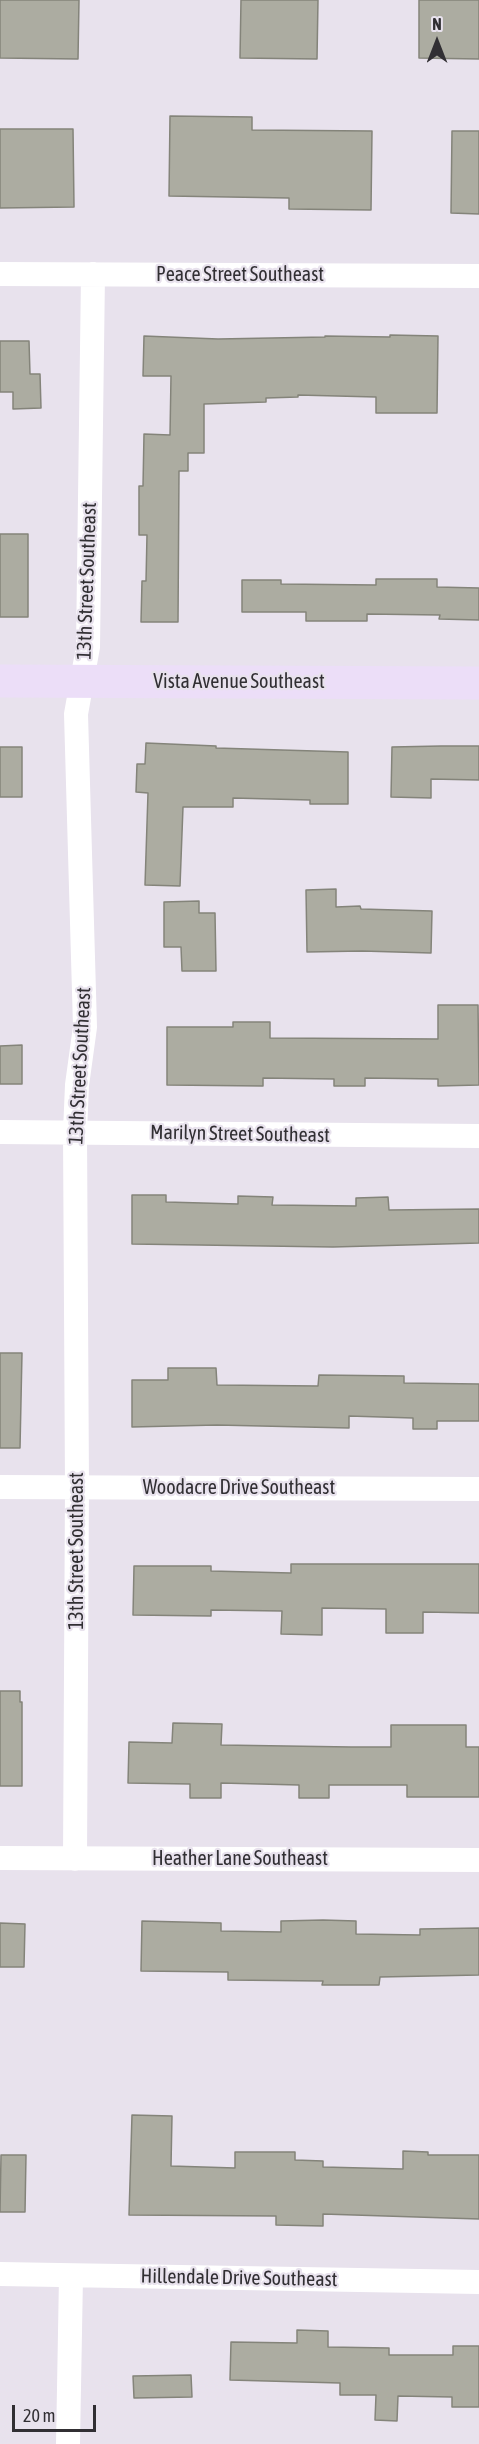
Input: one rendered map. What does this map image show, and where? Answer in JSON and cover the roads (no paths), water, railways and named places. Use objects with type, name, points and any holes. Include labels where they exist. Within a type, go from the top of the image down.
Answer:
[{"type":"street","name":"Peace Street Southeast","points":[[0,274],[479,276]]},
{"type":"street","name":"13th Street Southeast","points":[[75,1858],[77,1487],[75,1132],[77,1085],[85,1027],[76,714],[88,647],[93,274]]},
{"type":"street","name":"Vista Avenue Southeast","points":[[0,681],[479,683]]},
{"type":"street","name":"Marilyn Street Southeast","points":[[0,1132],[479,1136]]},
{"type":"street","name":"Woodacre Drive Southeast","points":[[0,1487],[479,1489]]},
{"type":"street","name":"Heather Lane Southeast","points":[[0,1858],[479,1860]]},
{"type":"street","name":"Hillendale Drive Southeast","points":[[0,2274],[479,2282]]},
{"type":"street","points":[[68,2444],[71,2276]]}]
